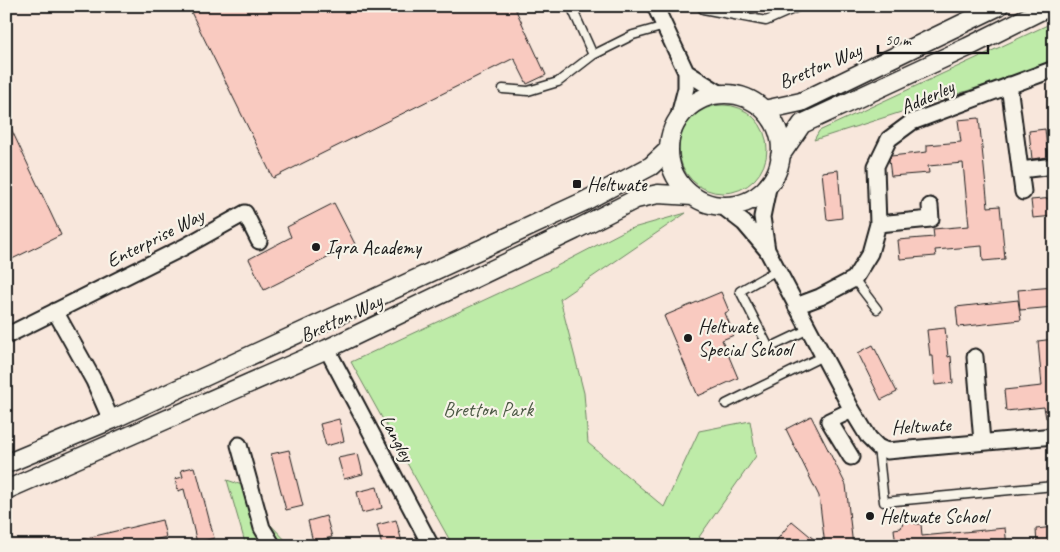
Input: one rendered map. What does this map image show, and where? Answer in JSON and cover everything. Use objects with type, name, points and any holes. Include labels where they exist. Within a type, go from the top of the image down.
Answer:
[{"type":"street","name":"Bretton Way","points":[[764,110],[801,102],[999,6]]},
{"type":"street","points":[[780,156],[802,124],[1050,6]]},
{"type":"street","points":[[657,7],[686,72],[686,88],[668,150],[673,170],[681,185],[694,196],[707,203],[722,206],[740,204],[757,196],[770,183],[777,170],[780,156],[780,140],[774,124],[764,110],[752,101],[737,95],[721,94],[704,98],[690,106],[678,119]]},
{"type":"street","name":"Adderley","points":[[854,279],[870,253],[878,224],[876,166],[889,139],[912,122],[1054,69]]},
{"type":"street","points":[[686,72],[721,94]]},
{"type":"street","points":[[1009,85],[1023,192]]},
{"type":"street","name":"Bretton Way","points":[[6,464],[112,420],[585,201],[650,166],[668,150]]},
{"type":"street","points":[[1020,170],[1054,166]]},
{"type":"street","name":"Heltwate","points":[[767,250],[762,217],[770,183]]},
{"type":"street","name":"Bretton Way","points":[[6,490],[327,349],[636,199],[658,194],[694,196]]},
{"type":"street","name":"Heltwate","points":[[722,206],[744,223],[767,250],[852,410],[869,438],[878,447],[887,451],[1054,436]]},
{"type":"street","points":[[878,224],[931,219],[930,206]]},
{"type":"street","name":"Enterprise Way","points":[[6,336],[184,247],[245,213],[259,241]]},
{"type":"street","points":[[796,306],[820,297],[854,279]]},
{"type":"street","points":[[56,311],[94,381],[112,420]]},
{"type":"street","name":"Langley","points":[[327,349],[431,546]]},
{"type":"street","points":[[975,357],[982,442]]},
{"type":"street","points":[[851,457],[830,421],[852,410]]},
{"type":"street","points":[[239,445],[262,528],[274,546]]},
{"type":"lane","points":[[571,6],[593,55]]},
{"type":"lane","points":[[701,6],[703,9],[766,21],[800,6]]},
{"type":"lane","points":[[503,89],[528,91],[558,82],[593,55],[633,35],[665,26]]},
{"type":"lane","points":[[777,270],[740,291],[769,348],[808,329]]},
{"type":"lane","points":[[854,279],[877,308]]},
{"type":"lane","points":[[726,404],[823,356]]},
{"type":"lane","points":[[878,447],[884,502],[1054,486]]},
{"type":"green space","points":[[1054,22],[1054,63],[814,140],[819,131]]},
{"type":"green space","points":[[723,105],[740,109],[754,118],[763,132],[767,149],[763,166],[754,180],[740,189],[723,193],[706,189],[692,180],[683,166],[679,149],[683,132],[692,118],[706,109]]},
{"type":"green space","name":"Bretton Park","points":[[686,213],[560,299],[584,393],[588,443],[664,507],[699,431],[750,421],[756,456],[699,537],[711,546],[453,546],[351,362],[553,268],[626,230]]},
{"type":"green space","points":[[227,480],[242,485],[253,524],[263,546],[246,546]]},
{"type":"green space","points":[[267,521],[291,546],[278,546]]},
{"type":"building","points":[[188,6],[514,6],[546,75],[527,84],[514,58],[273,178]]},
{"type":"building","points":[[6,118],[61,235],[6,262]]},
{"type":"building","points":[[979,118],[988,207],[1000,206],[1005,259],[983,261],[982,246],[935,250],[936,256],[900,259],[898,240],[934,237],[933,229],[969,226],[963,163],[928,166],[929,173],[891,176],[889,160],[891,156],[927,152],[927,145],[961,142],[958,120]]},
{"type":"building","points":[[1045,129],[1048,157],[1032,159],[1029,131]]},
{"type":"building","points":[[838,170],[842,218],[827,220],[822,172]]},
{"type":"building","points":[[1054,198],[1054,216],[1033,218],[1031,200]]},
{"type":"building","points":[[334,203],[355,244],[264,290],[249,259],[291,237],[287,227]]},
{"type":"building","points":[[1054,287],[1054,307],[1020,310],[1018,290]]},
{"type":"building","points":[[721,292],[729,311],[725,313],[734,335],[722,340],[738,378],[698,396],[664,316]]},
{"type":"building","points":[[1018,300],[1021,320],[958,327],[956,307]]},
{"type":"building","points":[[945,328],[948,357],[951,356],[953,383],[935,385],[933,356],[930,356],[927,330]]},
{"type":"building","points":[[1054,339],[1054,418],[1046,418],[1044,407],[1006,411],[1004,390],[1042,386],[1038,341]]},
{"type":"building","points":[[873,345],[897,392],[881,400],[858,353]]},
{"type":"building","points":[[811,416],[846,485],[853,546],[825,546],[819,496],[786,429]]},
{"type":"building","points":[[339,419],[344,441],[326,446],[320,424]]},
{"type":"building","points":[[289,450],[303,506],[286,510],[271,454]]},
{"type":"building","points":[[358,454],[363,474],[344,479],[338,458]]},
{"type":"building","points":[[194,467],[214,538],[197,543],[184,489],[178,491],[175,479],[183,477],[181,470]]},
{"type":"building","points":[[377,487],[382,508],[362,513],[357,492]]},
{"type":"building","points":[[326,516],[332,537],[313,542],[308,521]]},
{"type":"building","points":[[905,516],[916,524],[921,524],[922,536],[1005,528],[1007,546],[896,546],[894,529],[901,528]]},
{"type":"building","points":[[162,520],[166,537],[130,546],[75,546],[74,541]]},
{"type":"building","points":[[396,520],[402,542],[382,546],[377,525]]},
{"type":"building","points":[[792,521],[822,546],[772,546]]},
{"type":"building","points":[[1054,527],[1054,546],[1037,546],[1036,529]]},
{"type":"place","name":"Heltwate","points":[[577,184]]},
{"type":"place","name":"Iqra Academy","points":[[316,247]]},
{"type":"place","name":"Heltwate Special School","points":[[688,338]]},
{"type":"place","name":"Heltwate School","points":[[870,516]]}]
